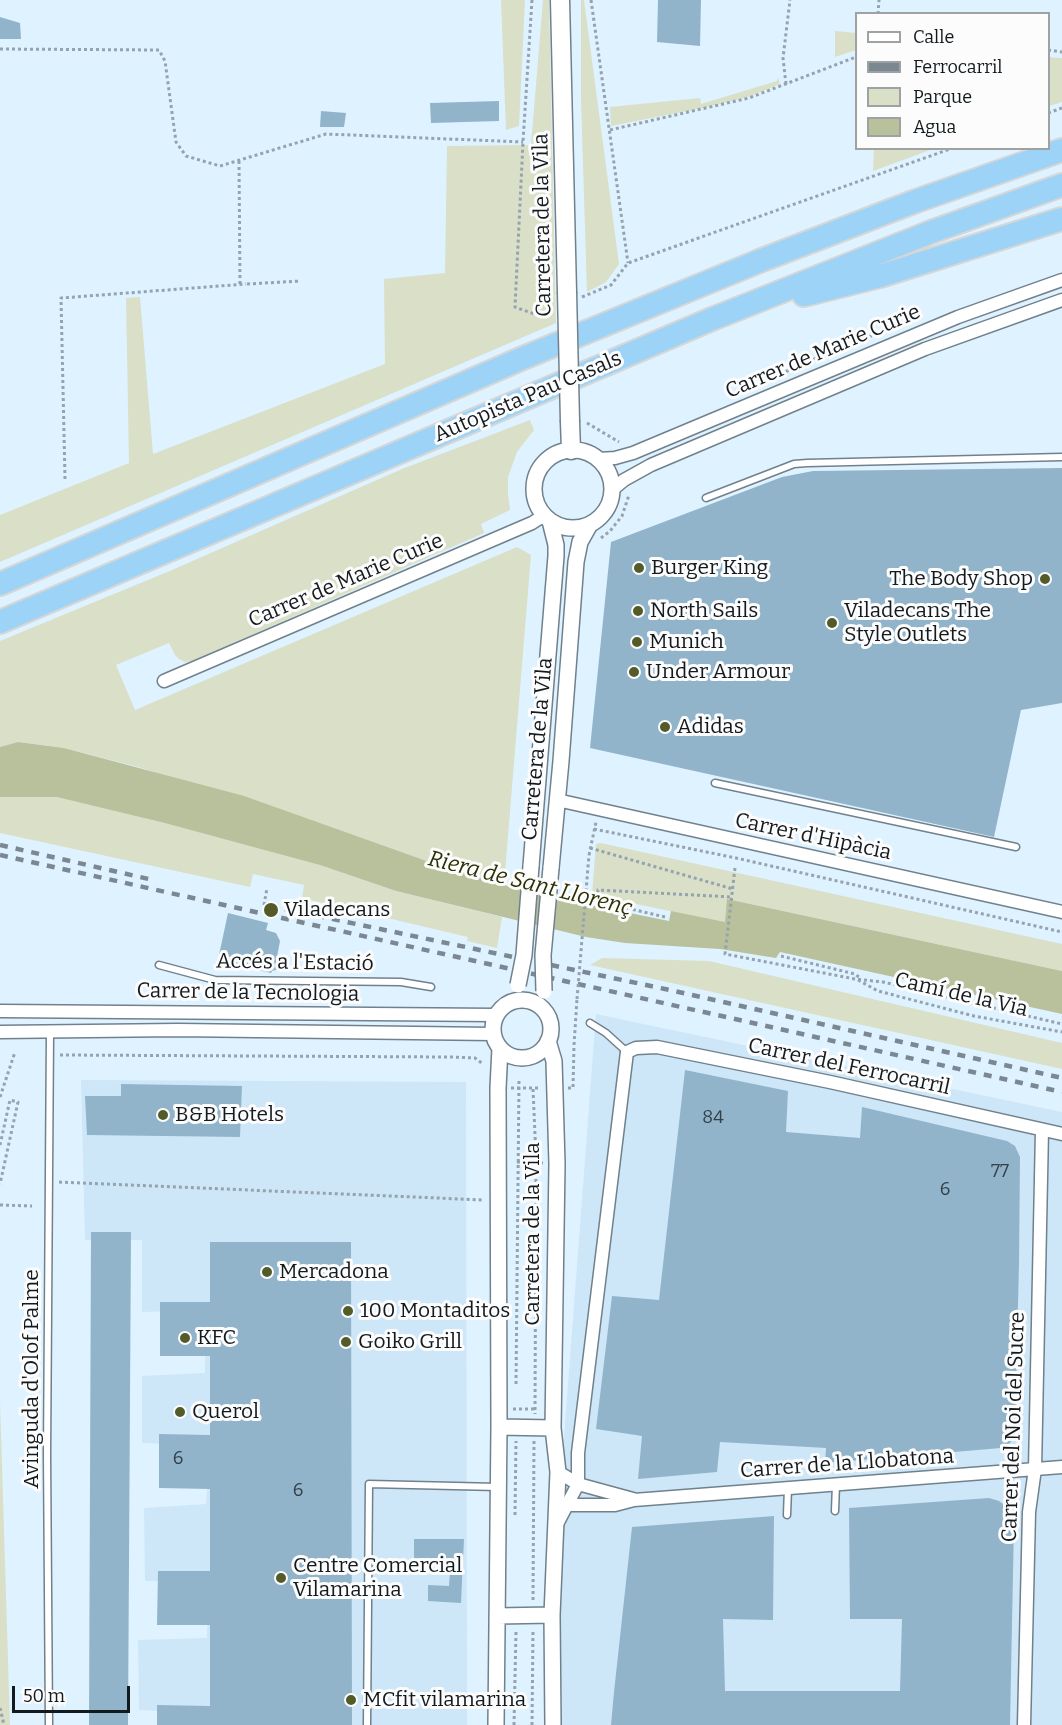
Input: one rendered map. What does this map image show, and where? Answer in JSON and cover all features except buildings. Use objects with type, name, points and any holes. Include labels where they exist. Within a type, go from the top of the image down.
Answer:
[{"type":"highway","name":"Autopista Pau Casals","points":[[0,584],[523,358],[762,260],[916,201],[1062,150]]},
{"type":"highway","name":"Autopista Pau Casals","points":[[0,622],[712,319],[931,232],[1062,185]]},
{"type":"highway","points":[[712,319],[880,276],[1062,219]]},
{"type":"main road","name":"Carretera de la Vila","points":[[560,0],[568,299],[577,422],[571,450]]},
{"type":"street","name":"Carrer de Marie Curie","points":[[599,459],[633,453],[958,317],[1062,280]]},
{"type":"street","name":"Carrer de Marie Curie","points":[[613,489],[651,465],[925,349],[1062,300]]},
{"type":"street","points":[[571,450],[590,454],[599,459],[611,478],[613,489],[609,507],[604,515],[589,526],[573,529],[557,525],[547,518],[534,498],[533,489],[535,479],[544,462],[552,456],[571,450]]},
{"type":"street","name":"Carrer de Marie Curie","points":[[164,681],[547,518]]},
{"type":"street","name":"Carretera de la Vila","points":[[513,1001],[524,955],[556,556],[556,545],[547,518]]},
{"type":"street","name":"Carretera de la Vila","points":[[547,1014],[543,955],[576,562],[580,542],[589,526]]},
{"type":"street","name":"Carrer d'Hipàcia","points":[[556,800],[1062,912]]},
{"type":"street","points":[[522,1000],[534,1003],[547,1014],[551,1027],[548,1041],[541,1050],[526,1058],[514,1057],[497,1041],[493,1024],[496,1015],[505,1005],[522,1000]]},
{"type":"street","name":"Carrer de la Tecnologia","points":[[0,1011],[496,1015]]},
{"type":"street","name":"Carrer de la Tecnologia","points":[[0,1032],[178,1030],[497,1041]]},
{"type":"street","name":"Carretera de la Vila","points":[[496,1725],[499,1427],[497,1041]]},
{"type":"street","name":"Carretera de la Vila","points":[[548,1041],[554,1061],[557,1164],[553,1428],[558,1472],[552,1615],[553,1725]]},
{"type":"street","name":"Carrer del Ferrocarril","points":[[627,1052],[646,1046],[657,1047],[830,1082],[1062,1134]]},
{"type":"street","points":[[556,1527],[578,1484],[578,1453],[627,1052]]},
{"type":"street","name":"Carrer del Noi del Sucre","points":[[1024,1725],[1029,1512],[1035,1469],[1042,1130]]},
{"type":"street","points":[[499,1427],[553,1428]]},
{"type":"street","name":"Carrer de la Llobatona","points":[[567,1505],[615,1505],[634,1500],[1062,1467]]},
{"type":"street","name":"Carrer de la Llobatona","points":[[558,1472],[578,1484],[634,1500]]},
{"type":"street","points":[[497,1616],[552,1615]]},
{"type":"lane","points":[[706,498],[794,464],[1062,457]]},
{"type":"lane","points":[[715,783],[1016,847]]},
{"type":"lane","name":"Accés a l'Estació","points":[[159,964],[215,980],[401,982],[431,987]]},
{"type":"lane","points":[[590,1023],[606,1033],[627,1052]]},
{"type":"lane","name":"Avinguda d'Olof Palme","points":[[49,1725],[47,1442],[50,1033]]},
{"type":"lane","points":[[367,1725],[369,1484],[498,1487]]},
{"type":"lane","points":[[835,1511],[836,1484]]},
{"type":"lane","points":[[787,1515],[788,1488]]},
{"type":"path","points":[[532,0],[515,307],[537,315],[568,299],[611,285],[628,263],[947,150]]},
{"type":"path","points":[[591,0],[628,263]]},
{"type":"path","points":[[786,84],[783,58],[790,0]]},
{"type":"path","points":[[0,49],[159,50],[165,62],[176,142],[186,156],[220,166],[326,134],[523,142]]},
{"type":"path","points":[[610,130],[749,98],[855,57]]},
{"type":"path","points":[[239,161],[240,285],[246,284]]},
{"type":"path","points":[[65,479],[61,298],[301,281]]},
{"type":"path","points":[[577,422],[605,433],[619,442],[628,440]]},
{"type":"path","points":[[595,543],[610,531],[622,516],[630,493]]},
{"type":"path","points":[[573,1078],[589,855],[599,810]]},
{"type":"path","points":[[594,829],[748,861],[1062,932]]},
{"type":"path","points":[[590,848],[733,889]]},
{"type":"path","points":[[735,868],[725,954],[855,979],[884,982],[1062,1024]]},
{"type":"path","points":[[264,905],[267,888]]},
{"type":"path","points":[[665,917],[597,901],[598,890],[732,897]]},
{"type":"path","points":[[781,956],[855,974],[862,980]]},
{"type":"path","name":"Camí de la Via","points":[[855,979],[878,991],[952,1011],[1062,1032]]},
{"type":"path","points":[[0,1097],[15,1052]]},
{"type":"path","points":[[51,1055],[450,1057],[475,1058],[483,1064]]},
{"type":"path","name":"Carretera de la Vila","points":[[516,1386],[519,1080]]},
{"type":"path","points":[[505,1088],[533,1089],[536,1163],[532,1725]]},
{"type":"path","points":[[0,1145],[10,1100],[18,1102],[0,1184]]},
{"type":"path","points":[[507,1162],[548,1164]]},
{"type":"path","points":[[49,1181],[498,1200]]},
{"type":"path","points":[[0,1205],[32,1206]]},
{"type":"path","points":[[507,1408],[544,1410]]},
{"type":"path","points":[[516,1410],[516,1416]]},
{"type":"path","points":[[514,1725],[516,1631]]},
{"type":"path","points":[[0,1708],[4,1725]]},
{"type":"shaded area","points":[[596,1014],[1062,1112],[1062,1725],[546,1725],[558,1517]]},
{"type":"shaded area","points":[[81,1080],[466,1082],[467,1725],[209,1725],[209,1713],[139,1710],[138,1640],[207,1638],[208,1581],[145,1581],[144,1508],[206,1504],[211,1445],[142,1443],[142,1376],[205,1373],[206,1310],[142,1312],[142,1240],[85,1240]]},
{"type":"green space","points":[[501,0],[525,0],[519,126],[506,130]]},
{"type":"green space","points":[[543,0],[549,0],[556,323],[0,562],[0,515],[129,463],[126,298],[140,297],[153,454],[385,364],[384,279],[445,273],[447,146],[531,145]]},
{"type":"green space","points":[[581,0],[584,0],[619,264],[606,282],[587,292],[581,100]]},
{"type":"green space","points":[[835,31],[855,33],[855,50],[835,57]]},
{"type":"green space","points":[[1050,57],[1062,58],[1062,102],[1050,106]]},
{"type":"green space","points":[[778,77],[780,84],[748,97],[611,126],[610,107],[700,98],[701,104],[777,81]]},
{"type":"green space","points":[[874,150],[930,150],[873,171]]},
{"type":"green space","points":[[530,420],[534,430],[517,452],[508,477],[510,510],[481,524],[484,533],[192,661],[185,662],[179,659],[169,643],[116,665],[135,710],[517,547],[531,555],[504,885],[142,768],[64,748],[18,742],[0,747],[0,641],[172,570],[402,469]]},
{"type":"green space","points":[[43,785],[198,823],[396,891],[502,917],[497,948],[467,941],[468,937],[302,898],[304,885],[253,874],[250,887],[0,833],[0,792]]},
{"type":"green space","points":[[601,843],[1062,944],[1062,971],[736,901],[733,924],[592,895],[596,844]]},
{"type":"green space","points":[[602,958],[709,961],[1062,1043],[1062,1069],[590,965]]},
{"type":"green space","points":[[0,1400],[10,1725],[0,1725]]},
{"type":"water","points":[[18,742],[64,748],[244,796],[432,863],[504,885],[590,905],[669,921],[671,911],[725,922],[727,899],[1062,971],[1062,1014],[780,952],[776,958],[720,949],[625,943],[586,937],[396,891],[320,865],[165,823],[57,797],[0,797],[0,747]]},
{"type":"railway","points":[[0,845],[153,880]]},
{"type":"railway","points":[[0,855],[1062,1092]]},
{"type":"railway","points":[[285,909],[665,989],[1062,1078]]},
{"type":"place","name":"Burger King","points":[[639,568]]},
{"type":"place","name":"The Body Shop","points":[[1045,579]]},
{"type":"place","name":"North Sails","points":[[638,611]]},
{"type":"place","name":"Viladecans The Style Outlets","points":[[832,623]]},
{"type":"place","name":"Munich","points":[[637,642]]},
{"type":"place","name":"Under Armour","points":[[634,672]]},
{"type":"place","name":"Adidas","points":[[665,727]]},
{"type":"place","name":"Viladecans","points":[[271,910]]},
{"type":"place","name":"B&B Hotels","points":[[163,1115]]},
{"type":"place","name":"Mercadona","points":[[267,1272]]},
{"type":"place","name":"100 Montaditos","points":[[348,1311]]},
{"type":"place","name":"KFC","points":[[185,1338]]},
{"type":"place","name":"Goiko Grill","points":[[346,1342]]},
{"type":"place","name":"Querol","points":[[180,1412]]},
{"type":"place","name":"Centre Comercial Vilamarina","points":[[281,1578]]},
{"type":"place","name":"MCfit vilamarina","points":[[351,1700]]},
{"type":"water label","name":"Riera de Sant Llorenç","points":[[530,884]]}]
